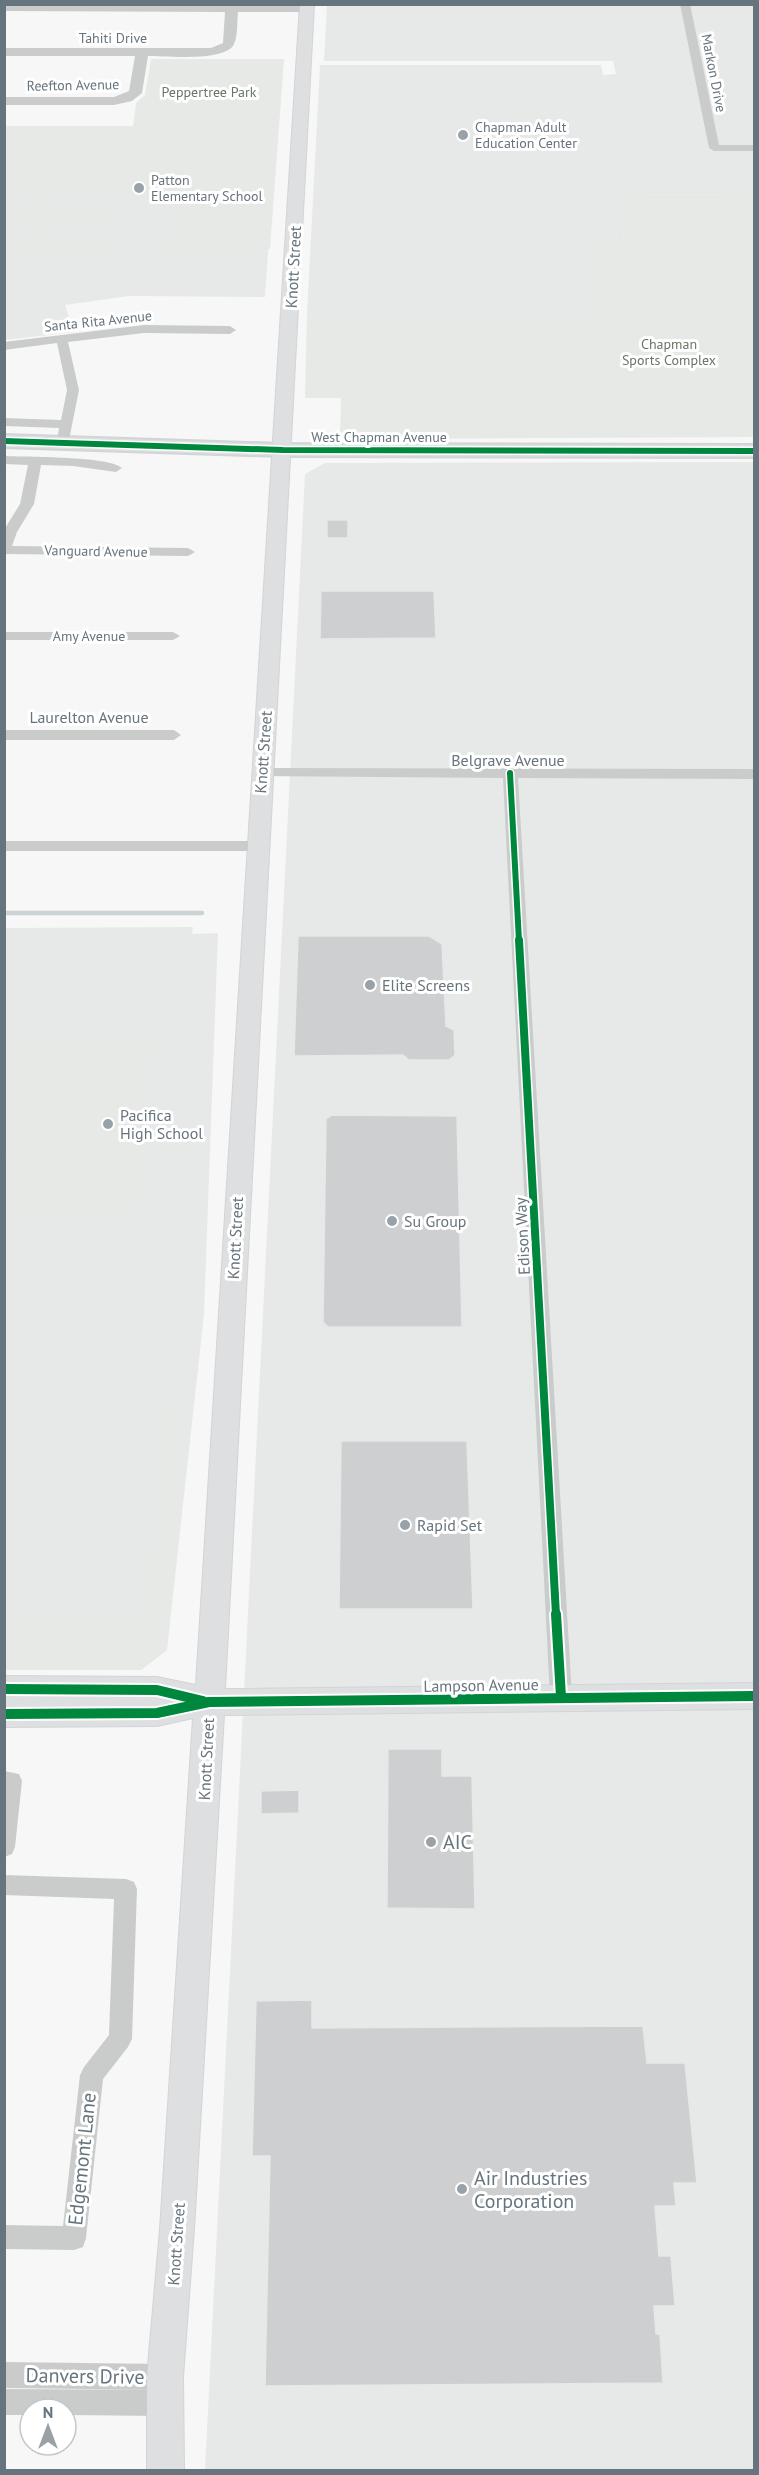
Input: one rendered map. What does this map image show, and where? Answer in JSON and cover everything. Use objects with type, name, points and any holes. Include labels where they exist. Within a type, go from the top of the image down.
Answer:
[{"type":"main road","name":"Knott Street","points":[[165,2470],[165,2390],[209,1702],[307,6]]},
{"type":"main road","name":"West Chapman Avenue","points":[[4,441],[65,433],[283,450],[754,451]]},
{"type":"main road","name":"Lampson Avenue","points":[[4,1689],[157,1690],[209,1702]]},
{"type":"main road","name":"Lampson Avenue","points":[[4,1714],[157,1713],[209,1702],[754,1696]]},
{"type":"street","name":"Markon Drive","points":[[685,4],[714,148],[754,148]]},
{"type":"street","points":[[4,7],[307,6]]},
{"type":"street","name":"Tahiti Drive","points":[[4,52],[213,52],[221,50],[229,43],[232,8]]},
{"type":"street","name":"Reefton Avenue","points":[[4,100],[114,101],[127,98],[135,93],[142,53]]},
{"type":"street","name":"Santa Rita Avenue","points":[[4,346],[144,330],[230,330]]},
{"type":"street","points":[[4,422],[65,433],[73,390],[62,340]]},
{"type":"street","points":[[4,459],[73,462],[116,468]]},
{"type":"street","points":[[4,549],[10,532],[27,504],[35,461]]},
{"type":"street","name":"Vanguard Avenue","points":[[4,549],[188,552]]},
{"type":"street","name":"Amy Avenue","points":[[4,636],[173,636]]},
{"type":"street","name":"Laurelton Avenue","points":[[4,735],[174,735]]},
{"type":"street","name":"Belgrave Avenue","points":[[261,773],[754,774]]},
{"type":"street","name":"Edison Way","points":[[510,773],[561,1697]]},
{"type":"street","points":[[4,846],[258,846]]},
{"type":"street","points":[[4,1781],[11,1781],[4,1847]]},
{"type":"street","name":"Edgemont Lane","points":[[4,1885],[126,1889],[120,2039],[92,2075],[74,2238],[4,2237]]},
{"type":"street","points":[[5,2407],[6,2375]]},
{"type":"street","name":"Danvers Drive","points":[[6,2375],[165,2390]]},
{"type":"street","name":"Danvers Drive","points":[[5,2407],[165,2390]]},
{"type":"shaded area","name":"Chapman Adult Education Center","points":[[327,5],[754,5],[754,195],[618,194],[624,237],[585,237],[594,314],[307,313],[320,65],[601,65],[603,75],[616,74],[613,61],[324,61]]},
{"type":"shaded area","name":"Patton Elementary School","points":[[4,126],[277,126],[265,297],[129,296],[65,305],[74,332],[5,340]]},
{"type":"shaded area","points":[[754,462],[754,2470],[205,2470],[305,474],[325,463]]},
{"type":"shaded area","name":"Pacifica High School","points":[[193,927],[192,934],[218,933],[204,1314],[167,1650],[141,1670],[5,1670],[5,928]]},
{"type":"green space","name":"Peppertree Park","points":[[151,59],[284,59],[270,249],[239,249],[238,254],[165,255],[172,194],[54,194],[49,213],[115,213],[113,224],[47,224],[43,242],[110,243],[107,255],[5,254],[5,243],[25,242],[28,224],[5,224],[5,212],[31,212],[35,195],[5,194],[5,126],[133,127],[136,103],[145,95]]},
{"type":"green space","name":"Chapman Sports Complex","points":[[617,194],[754,195],[754,437],[340,439],[341,398],[305,398],[307,313],[593,313],[584,236],[624,236]]},
{"type":"green space","points":[[22,1037],[154,1037],[139,1211],[5,1211],[5,1165]]},
{"type":"green space","points":[[166,1404],[185,1405],[166,1651],[141,1670],[5,1670],[5,1621],[145,1621],[162,1407]]},
{"type":"building","points":[[327,520],[348,520],[348,538],[327,538]]},
{"type":"building","points":[[321,591],[434,591],[436,638],[320,639]]},
{"type":"building","name":"Elite Screens","points":[[298,936],[429,936],[442,944],[446,1026],[454,1030],[455,1055],[449,1060],[409,1060],[403,1055],[294,1056]]},
{"type":"building","name":"Su Group","points":[[332,1115],[457,1116],[462,1327],[328,1327],[323,1322],[326,1119]]},
{"type":"building","name":"Rapid Set","points":[[341,1441],[467,1441],[473,1609],[339,1609]]},
{"type":"building","name":"AIC","points":[[388,1749],[442,1749],[442,1776],[472,1776],[475,1909],[387,1908]]},
{"type":"building","points":[[299,1790],[299,1813],[261,1814],[261,1791]]},
{"type":"building","name":"Air Industries Corporation","points":[[312,2000],[312,2028],[643,2026],[647,2063],[685,2063],[697,2183],[674,2183],[676,2206],[655,2206],[659,2256],[671,2256],[675,2306],[654,2306],[656,2334],[660,2334],[663,2383],[265,2386],[270,2156],[252,2156],[256,2001]]},
{"type":"waterway","points":[[4,913],[202,913]]},
{"type":"cycle path","points":[[4,441],[283,450],[754,451]]},
{"type":"cycle path","points":[[510,773],[561,1697]]},
{"type":"cycle path","points":[[4,1689],[157,1690],[203,1701]]},
{"type":"cycle path","points":[[4,1714],[157,1713],[209,1702],[754,1696]]},
{"type":"place","name":"Chapman Adult Education Center","points":[[463,135]]},
{"type":"place","name":"Patton Elementary School","points":[[139,188]]},
{"type":"place","name":"Elite Screens","points":[[370,985]]},
{"type":"place","name":"Pacifica High School","points":[[108,1124]]},
{"type":"place","name":"Su Group","points":[[392,1221]]},
{"type":"place","name":"Rapid Set","points":[[405,1525]]},
{"type":"place","name":"AIC","points":[[431,1842]]},
{"type":"place","name":"Air Industries Corporation","points":[[462,2189]]}]
